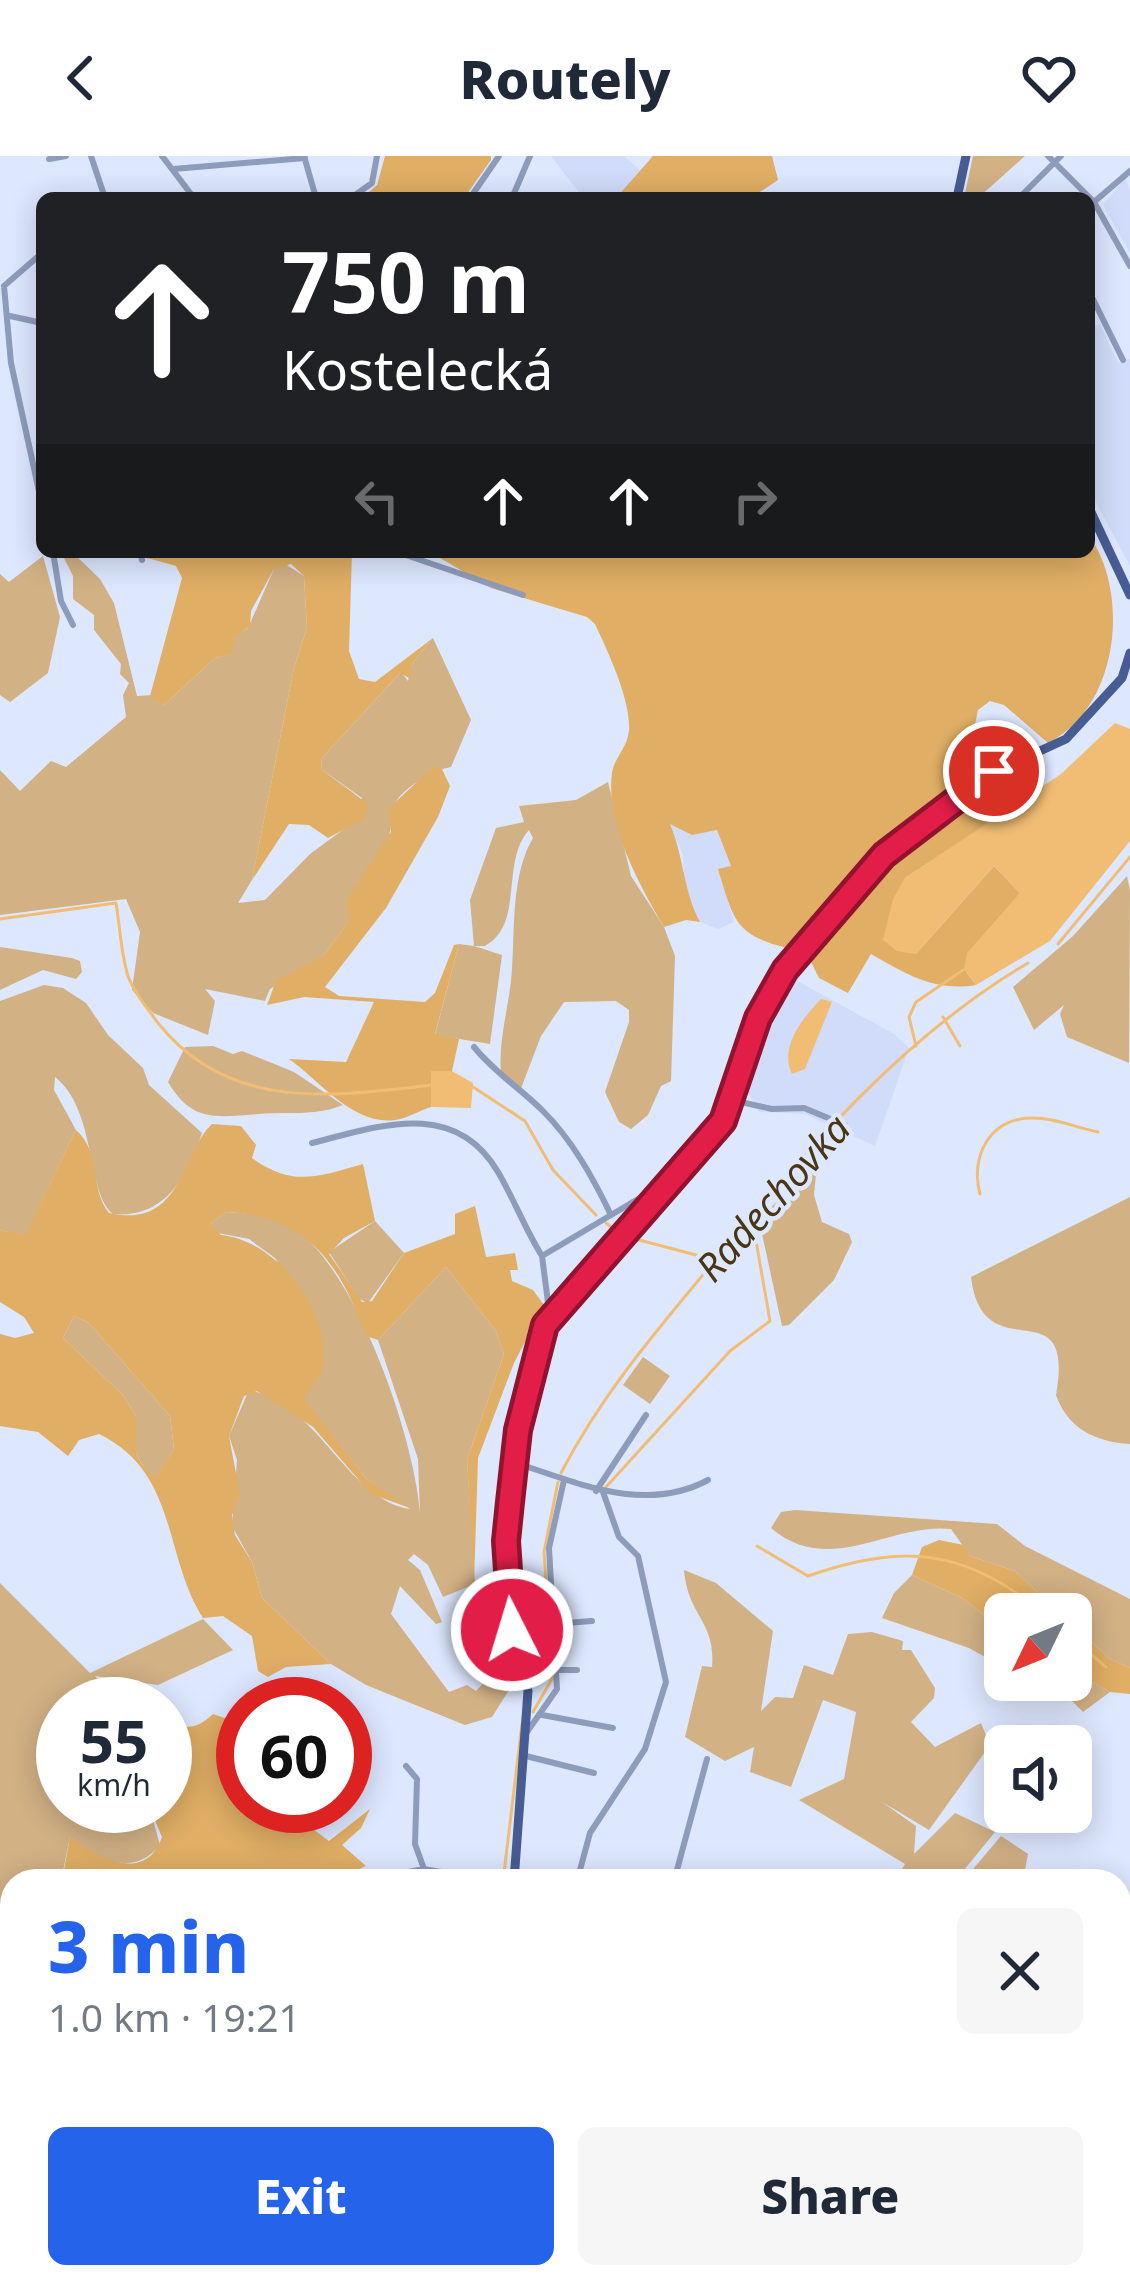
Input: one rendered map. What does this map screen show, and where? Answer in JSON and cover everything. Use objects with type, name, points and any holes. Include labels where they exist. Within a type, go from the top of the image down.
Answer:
[{"type":"main road","points":[[958,192],[966,156]]},
{"type":"main road","points":[[1095,520],[1130,591]]},
{"type":"main road","points":[[515,1869],[528,1691],[508,1600],[506,1541],[514,1462],[542,1332],[713,1135],[732,1100],[758,1018],[785,970],[910,832],[994,771],[1066,739],[1122,678],[1130,653]]},
{"type":"street","points":[[49,159],[66,156]]},
{"type":"street","points":[[91,156],[103,192]]},
{"type":"street","points":[[163,156],[190,192]]},
{"type":"street","points":[[360,192],[372,184],[377,156]]},
{"type":"street","points":[[474,192],[499,156]]},
{"type":"street","points":[[515,192],[530,156]]},
{"type":"street","points":[[173,169],[304,157],[314,192]]},
{"type":"street","points":[[1024,192],[1055,158],[1085,192]]},
{"type":"street","points":[[1095,201],[1130,171]]},
{"type":"street","points":[[1095,204],[1130,264]]},
{"type":"street","points":[[36,258],[2,287],[10,316],[11,363],[36,478]]},
{"type":"street","points":[[1095,303],[1123,360]]},
{"type":"street","points":[[10,316],[36,322]]},
{"type":"street","points":[[53,558],[61,601],[73,625]]},
{"type":"street","points":[[415,558],[523,595]]},
{"type":"street","points":[[474,1047],[505,1083],[539,1107],[566,1136],[610,1213]]},
{"type":"street","points":[[732,1100],[772,1109],[804,1108],[840,1123]]},
{"type":"street","points":[[312,1143],[400,1123],[449,1126],[470,1139],[497,1170],[542,1256],[550,1318]]},
{"type":"street","points":[[542,1256],[676,1177]]},
{"type":"street","points":[[600,1492],[646,1415]]},
{"type":"street","points":[[514,1462],[600,1492],[686,1492],[708,1480]]},
{"type":"street","points":[[527,1732],[557,1689],[549,1548],[564,1480]]},
{"type":"street","points":[[579,1869],[590,1833],[645,1749],[666,1682],[638,1556],[619,1537],[600,1492]]},
{"type":"street","points":[[554,1624],[592,1621]]},
{"type":"street","points":[[558,1670],[577,1670]]},
{"type":"street","points":[[542,1714],[613,1728]]},
{"type":"street","points":[[526,1756],[594,1773]]},
{"type":"street","points":[[677,1869],[707,1760]]},
{"type":"street","points":[[406,1766],[417,1779],[416,1844],[424,1869]]},
{"type":"shaded area","points":[[385,156],[491,156],[468,192],[369,192],[377,185]]},
{"type":"shaded area","points":[[551,156],[624,156],[643,173],[622,192],[578,192]]},
{"type":"shaded area","points":[[653,156],[772,156],[778,180],[760,192],[621,192]]},
{"type":"shaded area","points":[[973,156],[1025,156],[985,192],[965,192]]},
{"type":"shaded area","points":[[1125,178],[1130,191],[1130,253],[1103,205]]},
{"type":"shaded area","points":[[1100,324],[1118,363],[1130,359],[1130,566],[1095,500],[1095,326]]},
{"type":"shaded area","points":[[1095,547],[1110,587],[1111,647],[1091,703],[1072,726],[1048,743],[1004,705],[990,701],[978,710],[971,744],[980,772],[887,845],[795,950],[749,933],[734,916],[718,869],[731,866],[717,830],[692,835],[670,824],[700,922],[686,920],[664,927],[635,873],[614,812],[612,773],[628,736],[629,718],[618,676],[595,624],[587,617],[491,588],[440,558],[1095,558]]},
{"type":"shaded area","points":[[44,558],[60,617],[48,673],[10,702],[0,695],[0,574],[9,582]]},
{"type":"shaded area","points":[[64,558],[78,558],[100,579],[114,603],[137,696],[155,695],[164,705],[215,658],[230,654],[236,636],[248,628],[274,569],[282,562],[304,576],[307,628],[294,668],[252,880],[238,903],[265,900],[310,854],[359,818],[362,798],[321,769],[322,758],[401,672],[408,681],[411,665],[433,638],[471,720],[451,767],[422,779],[397,800],[384,848],[356,886],[350,920],[324,955],[270,989],[265,1001],[205,989],[215,1001],[208,1035],[153,1013],[132,990],[140,932],[126,899],[0,915],[0,770],[20,791],[51,761],[66,767],[126,717],[123,695],[129,683],[120,674],[121,664],[94,630],[94,615],[73,599],[73,576]]},
{"type":"shaded area","points":[[147,558],[352,558],[349,651],[359,679],[375,682],[433,638],[411,665],[411,679],[400,673],[322,758],[321,769],[368,804],[364,819],[328,838],[309,825],[289,824],[252,880],[294,668],[307,628],[304,576],[291,564],[274,569],[251,611],[250,626],[236,637],[231,654],[215,658],[164,705],[150,696],[182,578],[176,566]]},
{"type":"shaded area","points":[[1115,723],[1130,729],[1130,841],[1050,941],[976,985],[964,969],[967,953],[1020,893],[994,866],[916,954],[897,951],[883,940],[893,899],[905,878],[1061,774]]},
{"type":"shaded area","points":[[434,766],[442,769],[450,786],[438,817],[386,908],[325,987],[339,996],[425,1002],[435,993],[454,945],[459,944],[435,1034],[459,1039],[452,1071],[432,1071],[431,1107],[399,1119],[380,1120],[351,1109],[289,1059],[346,1062],[374,1002],[304,997],[267,1005],[276,981],[324,955],[349,921],[345,902],[391,832],[388,809]]},
{"type":"shaded area","points":[[1005,772],[1027,798],[905,878],[916,954],[994,866],[1020,893],[964,969],[976,985],[934,984],[871,954],[848,993],[819,978],[807,954],[851,903],[922,831]]},
{"type":"shaded area","points":[[608,782],[631,876],[664,927],[675,956],[671,1081],[661,1086],[648,1115],[631,1129],[619,1122],[605,1092],[629,1022],[629,1010],[616,1001],[564,1002],[541,1036],[520,1091],[501,1073],[515,902],[533,838],[529,830],[520,843],[505,923],[485,946],[474,946],[470,900],[496,828],[524,822],[519,806],[576,800]]},
{"type":"shaded area","points":[[669,822],[692,835],[717,830],[731,867],[719,870],[734,922],[718,929],[700,922],[684,892],[683,855]]},
{"type":"shaded area","points":[[1127,876],[1129,1063],[1067,1037],[1060,1014],[1064,1005],[1034,1030],[1013,987],[1073,936]]},
{"type":"shaded area","points":[[459,944],[502,955],[490,1044],[435,1035]]},
{"type":"shaded area","points":[[0,947],[72,958],[80,961],[82,972],[76,979],[43,970],[0,990]]},
{"type":"shaded area","points":[[790,977],[894,1034],[909,1048],[875,1146],[805,1114],[760,1112],[744,1087],[766,1018]]},
{"type":"shaded area","points":[[44,985],[63,988],[86,1003],[108,1035],[143,1068],[149,1085],[202,1133],[172,1192],[147,1210],[113,1214],[98,1188],[78,1109],[55,1077],[54,1090],[76,1130],[25,1236],[0,1230],[0,1001]]},
{"type":"shaded area","points":[[821,999],[832,1002],[805,1069],[792,1074],[790,1044]]},
{"type":"shaded area","points":[[213,1046],[233,1054],[242,1051],[294,1072],[343,1105],[311,1112],[230,1116],[196,1111],[168,1082],[185,1047]]},
{"type":"shaded area","points":[[431,1071],[452,1071],[473,1083],[471,1108],[431,1107]]},
{"type":"shaded area","points":[[212,1124],[241,1126],[256,1145],[252,1158],[280,1173],[306,1177],[363,1164],[375,1221],[344,1238],[329,1254],[362,1302],[372,1301],[404,1253],[455,1234],[455,1214],[475,1206],[486,1257],[515,1253],[518,1270],[510,1270],[512,1281],[533,1290],[544,1305],[514,1363],[478,1458],[474,1583],[467,1460],[504,1354],[496,1331],[446,1267],[378,1340],[366,1336],[332,1266],[299,1234],[279,1223],[226,1212],[211,1223],[221,1235],[261,1250],[295,1281],[318,1322],[323,1344],[322,1371],[304,1399],[366,1478],[410,1508],[371,1494],[313,1427],[257,1391],[244,1396],[229,1436],[240,1495],[232,1515],[235,1535],[252,1562],[262,1598],[331,1664],[286,1667],[268,1677],[258,1671],[252,1636],[223,1616],[203,1618],[190,1594],[156,1492],[125,1450],[99,1434],[79,1440],[68,1456],[38,1432],[0,1426],[0,1334],[15,1338],[34,1333],[24,1317],[0,1302],[0,1230],[25,1235],[76,1130],[89,1149],[109,1213],[133,1215],[152,1210],[177,1185]],"holes":[[[74,1316],[89,1323],[170,1416],[174,1449],[155,1478],[137,1455],[136,1416],[123,1395],[63,1338]]]},
{"type":"shaded area","points":[[808,1169],[816,1174],[814,1195],[822,1222],[849,1234],[852,1242],[834,1280],[789,1325],[782,1326],[759,1220]]},
{"type":"shaded area","points":[[1130,1197],[1130,1444],[1095,1437],[1068,1417],[1056,1395],[1059,1362],[1053,1343],[1041,1334],[992,1321],[979,1306],[971,1277]]},
{"type":"shaded area","points":[[226,1212],[263,1216],[290,1225],[320,1253],[362,1320],[380,1361],[407,1443],[420,1513],[418,1459],[378,1340],[446,1267],[496,1331],[504,1354],[467,1460],[475,1584],[443,1597],[428,1565],[414,1554],[408,1560],[420,1570],[442,1622],[436,1624],[400,1586],[391,1614],[449,1692],[467,1685],[476,1691],[487,1679],[492,1683],[497,1665],[518,1676],[492,1717],[465,1725],[372,1687],[372,1677],[353,1677],[331,1664],[262,1598],[252,1562],[232,1526],[237,1460],[229,1436],[249,1390],[295,1413],[367,1488],[410,1509],[366,1478],[303,1399],[323,1359],[314,1320],[275,1258],[249,1239],[218,1233],[211,1223]]},
{"type":"shaded area","points":[[375,1221],[404,1253],[368,1303],[359,1299],[329,1252]]},
{"type":"shaded area","points":[[74,1316],[89,1323],[170,1416],[174,1449],[155,1479],[135,1450],[136,1416],[123,1395],[63,1338]]},
{"type":"shaded area","points":[[643,1357],[670,1376],[650,1404],[623,1385]]},
{"type":"shaded area","points":[[781,1512],[997,1524],[1025,1546],[1130,1599],[1130,1668],[1110,1659],[1092,1642],[1092,1593],[1039,1593],[1015,1571],[970,1556],[951,1529],[815,1548],[793,1542],[771,1528]]},
{"type":"shaded area","points":[[939,1540],[964,1545],[970,1556],[1015,1571],[1039,1593],[984,1593],[984,1615],[962,1598],[912,1575],[922,1547]]},
{"type":"shaded area","points":[[684,1570],[716,1583],[773,1631],[761,1711],[775,1697],[793,1698],[804,1665],[833,1675],[848,1634],[872,1632],[903,1641],[902,1650],[911,1650],[935,1688],[934,1698],[911,1722],[935,1747],[981,1723],[984,1753],[929,1830],[882,1802],[916,1826],[914,1854],[955,1813],[984,1827],[984,1833],[994,1833],[965,1869],[902,1869],[905,1864],[799,1800],[844,1779],[856,1712],[823,1700],[791,1787],[750,1772],[754,1747],[725,1761],[685,1737],[702,1666],[712,1667],[710,1639],[691,1599]]},
{"type":"shaded area","points":[[912,1575],[962,1598],[984,1615],[984,1656],[882,1618],[894,1593]]},
{"type":"shaded area","points":[[0,1583],[90,1673],[203,1619],[233,1650],[175,1677],[36,1677],[36,1833],[157,1833],[160,1845],[138,1861],[115,1862],[70,1837],[63,1869],[0,1869]]},
{"type":"shaded area","points":[[1092,1642],[1110,1659],[1130,1668],[1130,1694],[1110,1692],[1092,1682]]},
{"type":"shaded area","points":[[1092,1682],[1110,1692],[1083,1712],[1072,1701],[1092,1701]]},
{"type":"shaded area","points":[[216,1715],[216,1833],[318,1833],[329,1841],[339,1833],[355,1833],[342,1845],[366,1866],[64,1869],[70,1837],[107,1858],[133,1863],[154,1852],[160,1833],[192,1833],[192,1726]]},
{"type":"shaded area","points":[[1001,1836],[1028,1854],[1025,1869],[973,1869]]},
{"type":"waterway","name":"Radechovka","points":[[1058,944],[1130,857]]},
{"type":"waterway","points":[[0,919],[116,903],[128,976],[158,1023],[186,1052],[249,1085],[319,1094],[431,1085]]},
{"type":"waterway","name":"Radechovka","points":[[561,1473],[633,1361],[823,1136],[940,1024],[1028,963]]},
{"type":"waterway","points":[[916,1046],[909,1017],[916,1002],[963,970]]},
{"type":"waterway","points":[[943,1017],[960,1046]]},
{"type":"waterway","points":[[470,1085],[525,1121],[553,1170],[596,1215]]},
{"type":"waterway","points":[[980,1194],[981,1154],[1004,1125],[1039,1118],[1098,1132]]},
{"type":"waterway","points":[[606,1487],[730,1351],[770,1321],[752,1218]]},
{"type":"waterway","points":[[606,1223],[624,1236],[715,1260]]},
{"type":"waterway","name":"Radechovka","points":[[533,1712],[553,1677],[544,1552],[558,1482]]},
{"type":"waterway","points":[[757,1546],[808,1576],[874,1559],[932,1558],[960,1564],[1016,1593]]},
{"type":"waterway","points":[[1092,1655],[1106,1667]]},
{"type":"waterway","name":"Radechovka","points":[[504,1869],[522,1724]]},
{"type":"waterway","points":[[548,2289],[623,2289]]},
{"type":"route","points":[[512,1630],[506,1541],[510,1502],[518,1430],[545,1325],[723,1121],[758,1018],[785,970],[884,855],[994,771]]}]
